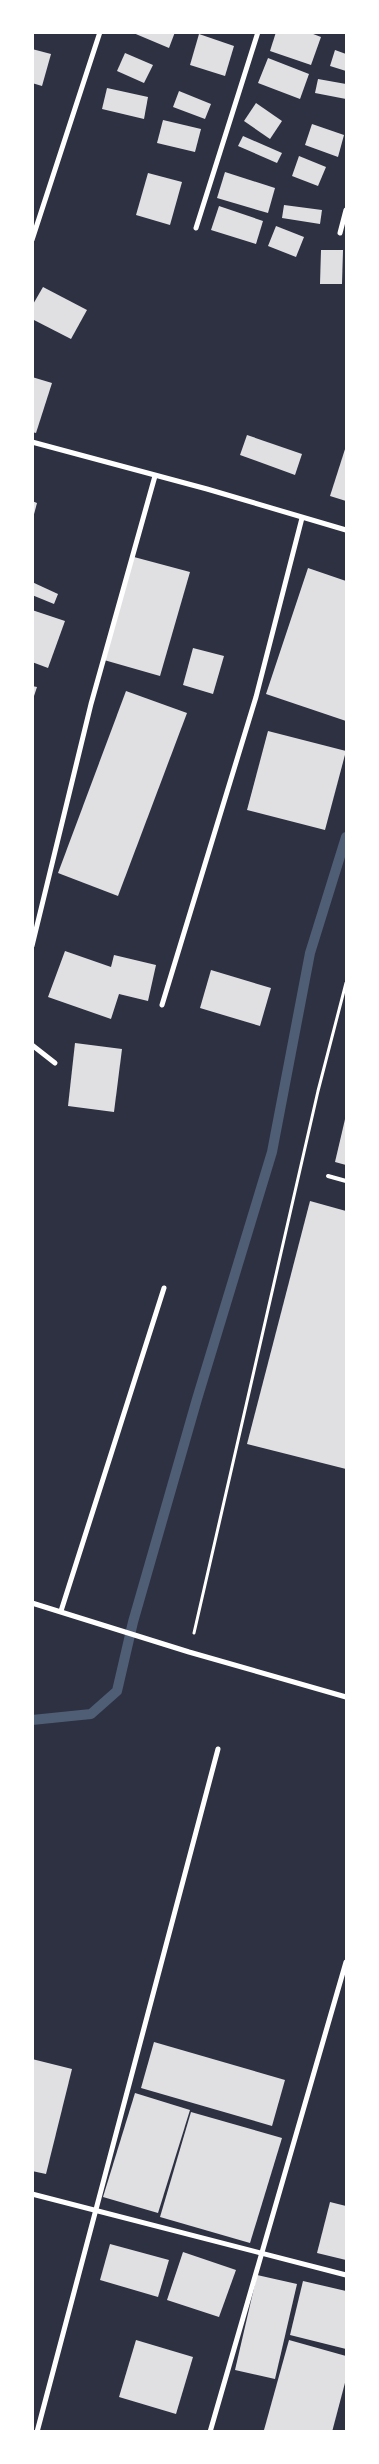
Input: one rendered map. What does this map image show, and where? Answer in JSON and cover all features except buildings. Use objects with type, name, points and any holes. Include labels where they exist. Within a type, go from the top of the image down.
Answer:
[{"type":"street","points":[[32,240],[100,32]]},
{"type":"street","points":[[196,228],[258,32]]},
{"type":"street","points":[[340,233],[346,210]]},
{"type":"street","points":[[32,442],[155,476],[207,488],[346,530]]},
{"type":"street","points":[[32,946],[91,704],[155,476]]},
{"type":"street","points":[[162,1005],[256,697],[302,518]]},
{"type":"street","points":[[32,1045],[54,1063]]},
{"type":"street","points":[[61,1610],[164,1288]]},
{"type":"street","points":[[32,1603],[61,1610],[188,1652],[346,1697]]},
{"type":"street","points":[[37,2432],[218,1749]]},
{"type":"street","points":[[210,2432],[346,1962]]},
{"type":"street","points":[[32,2194],[95,2208],[346,2275]]},
{"type":"lane","points":[[328,1176],[346,1181]]},
{"type":"path","points":[[188,1652],[318,1091],[346,984]]},
{"type":"waterway","points":[[32,1720],[91,1714],[117,1691],[133,1622],[197,1399],[272,1152],[310,953],[346,837]]}]
